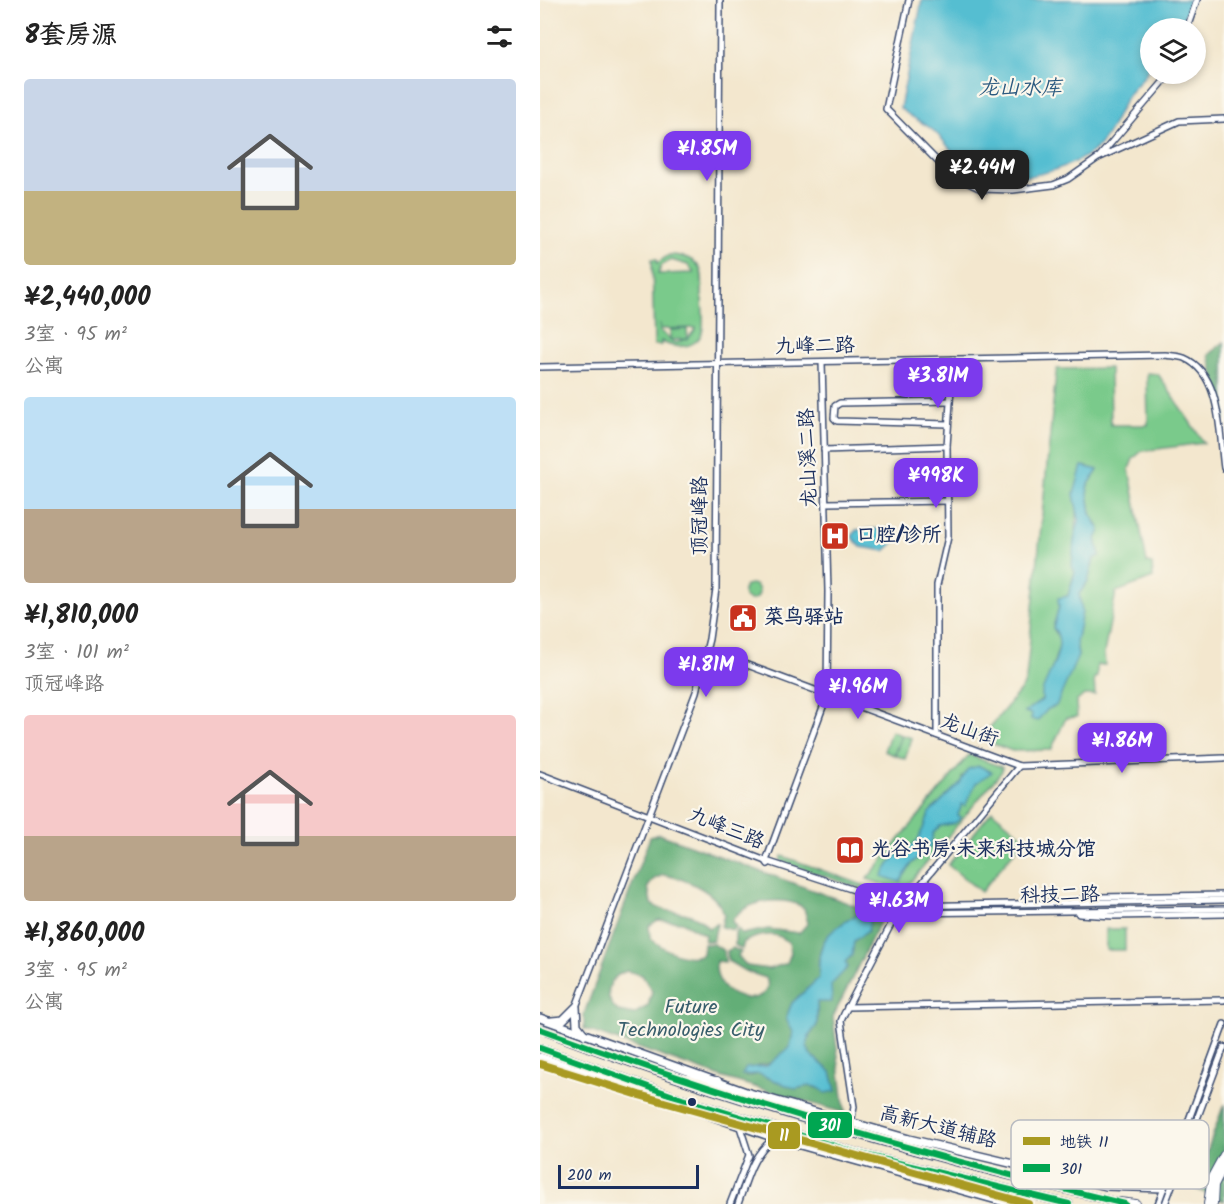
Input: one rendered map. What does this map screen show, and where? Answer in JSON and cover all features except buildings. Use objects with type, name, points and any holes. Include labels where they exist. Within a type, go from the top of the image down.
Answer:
[{"type":"highway","points":[[540,1029],[750,1104],[1011,1175]]},
{"type":"highway","points":[[540,1048],[682,1099],[861,1154],[1069,1204]]},
{"type":"highway","points":[[673,1078],[717,1081]]},
{"type":"highway","points":[[745,1118],[750,1104]]},
{"type":"highway","points":[[1208,1204],[1212,1177],[1224,1155]]},
{"type":"highway","points":[[1213,1204],[1215,1185],[1224,1165]]},
{"type":"highway","points":[[951,1177],[1046,1204]]},
{"type":"highway","points":[[1055,1201],[1058,1189]]},
{"type":"highway","points":[[1067,1189],[1125,1204]]},
{"type":"highway","points":[[1109,1200],[1136,1204]]},
{"type":"main road","points":[[548,1021],[563,1020],[576,1007]]},
{"type":"main road","points":[[576,1007],[577,1026],[587,1036]]},
{"type":"main road","name":"高新大道辅路","points":[[540,1018],[717,1081],[851,1123],[1011,1163]]},
{"type":"main road","points":[[540,1057],[699,1114],[775,1138],[1011,1204]]},
{"type":"main road","points":[[682,1099],[699,1114]]},
{"type":"main road","points":[[909,1139],[943,1157]]},
{"type":"main road","points":[[836,1156],[861,1154]]},
{"type":"street","name":"顶冠峰路","points":[[576,1007],[696,692],[707,650],[716,589],[720,0]]},
{"type":"street","points":[[909,0],[886,109],[951,175],[981,189],[1023,189],[1053,185],[1068,179],[1098,158],[1179,121],[1224,119]]},
{"type":"street","points":[[1191,18],[1197,0]]},
{"type":"street","points":[[1098,158],[1161,84]]},
{"type":"street","name":"九峰二路","points":[[540,367],[1165,355],[1184,358],[1201,371],[1214,393],[1224,468]]},
{"type":"street","points":[[937,735],[937,585],[948,537],[946,446],[953,359]]},
{"type":"street","name":"龙山溪二路","points":[[767,864],[827,696],[826,503],[822,362]]},
{"type":"street","points":[[948,424],[837,421],[834,418],[835,406],[840,403],[950,401]]},
{"type":"street","points":[[824,450],[946,446]]},
{"type":"street","points":[[826,503],[948,501]]},
{"type":"street","name":"龙山街","points":[[707,650],[1019,766]]},
{"type":"street","points":[[851,1123],[854,1107],[841,1021],[847,1007],[897,913],[1019,766],[1224,758]]},
{"type":"street","name":"九峰三路","points":[[540,774],[649,814],[767,864],[903,906]]},
{"type":"street","points":[[1062,903],[1098,897],[1224,895]]},
{"type":"street","name":"科技二路","points":[[903,906],[1224,900]]},
{"type":"street","name":"科技二路","points":[[897,913],[1224,909]]},
{"type":"street","points":[[1062,911],[1102,916],[1224,914]]},
{"type":"street","points":[[847,1007],[1224,1000]]},
{"type":"street","points":[[1188,1120],[1224,1024]]},
{"type":"street","points":[[1197,1120],[1224,1047]]},
{"type":"street","points":[[730,1204],[748,1155],[740,1127]]},
{"type":"street","points":[[738,1204],[760,1148],[775,1138]]},
{"type":"street","points":[[1158,1204],[1163,1189]]},
{"type":"street","points":[[1165,1204],[1171,1189]]},
{"type":"green space","points":[[669,255],[678,255],[693,261],[701,270],[703,328],[701,335],[692,344],[673,346],[661,341],[661,345],[654,345],[652,259],[657,259],[657,263]],"holes":[[[671,260],[688,265],[694,273],[658,274],[662,265]],[[660,324],[661,329],[696,328],[688,339],[687,329],[670,330],[670,339],[660,331]],[[687,339],[675,343],[671,340]]]},
{"type":"green space","points":[[1224,342],[1224,420],[1209,355]]},
{"type":"green space","points":[[1110,368],[1111,425],[1148,425],[1147,373],[1158,374],[1204,443],[1142,451],[1133,459],[1129,469],[1147,563],[1152,564],[1153,578],[1116,592],[1104,653],[1105,665],[1097,665],[1097,677],[1094,678],[1095,695],[1084,695],[1076,702],[1077,717],[1066,718],[1051,750],[1012,751],[967,734],[969,729],[986,732],[1023,687],[1026,679],[1057,369]],"holes":[[[1083,466],[1098,470],[1087,487],[1091,513],[1100,530],[1096,539],[1100,555],[1094,558],[1088,581],[1079,594],[1082,612],[1076,642],[1078,656],[1032,714],[1026,712],[1042,700],[1059,646],[1059,638],[1053,628],[1059,598],[1068,596],[1075,571],[1075,539]]]},
{"type":"green space","points":[[751,584],[759,592],[751,600],[743,592]]},
{"type":"green space","points":[[891,731],[901,735],[894,755],[884,751]]},
{"type":"green space","points":[[902,735],[912,738],[905,759],[895,755]]},
{"type":"green space","points":[[969,755],[1002,767],[1002,771],[903,891],[867,879]],"holes":[[[979,766],[991,772],[976,783],[965,805],[962,803],[958,815],[960,817],[955,823],[939,826],[933,833],[930,847],[912,863],[904,876],[883,876],[894,857],[907,850],[918,840],[930,812],[961,783],[962,777]]]},
{"type":"green space","points":[[992,811],[1025,838],[981,892],[948,865]]},
{"type":"green space","name":"Future Technologies City","points":[[659,834],[883,916],[833,1017],[845,1113],[724,1078],[584,1029],[584,1014],[650,837]],"holes":[[[663,875],[681,879],[708,893],[721,907],[724,915],[721,927],[733,930],[736,927],[732,921],[745,908],[755,904],[776,901],[796,904],[804,908],[808,923],[799,933],[768,929],[742,934],[738,929],[735,932],[735,945],[742,949],[744,942],[767,935],[779,936],[789,943],[791,953],[787,963],[769,969],[747,966],[738,956],[741,952],[733,948],[727,951],[728,961],[745,971],[766,978],[767,987],[763,994],[755,998],[744,998],[724,988],[718,977],[716,961],[725,962],[724,951],[713,944],[704,944],[703,954],[690,956],[668,950],[650,938],[649,926],[658,920],[682,922],[705,935],[704,941],[713,941],[717,924],[708,928],[694,916],[664,910],[651,903],[648,887],[654,879]],[[858,914],[868,931],[854,941],[852,955],[845,962],[848,967],[834,980],[817,1002],[817,1025],[809,1036],[807,1046],[810,1054],[831,1072],[836,1091],[807,1086],[796,1089],[759,1074],[746,1077],[759,1065],[771,1063],[788,1050],[793,1032],[786,1019],[792,1003],[819,978],[818,965],[822,946],[831,932]],[[627,971],[642,975],[652,991],[648,1006],[634,1014],[618,1011],[613,1006],[609,988],[620,974]]]},
{"type":"green space","points":[[782,856],[891,895],[890,898],[780,861]]},
{"type":"green space","points":[[1106,929],[1125,929],[1125,950],[1106,950]]},
{"type":"green space","points":[[1224,1104],[1224,1201],[1196,1189],[1209,1189],[1209,1146]]},
{"type":"water","name":"龙山水库","points":[[922,0],[1191,0],[1184,18],[1140,18],[1140,81],[1127,97],[1099,146],[1069,165],[1037,175],[1020,177],[1004,178],[976,172],[963,163],[936,133],[900,108]]},
{"type":"water","points":[[1082,466],[1098,470],[1087,487],[1091,514],[1100,530],[1096,539],[1100,556],[1094,558],[1088,581],[1079,594],[1082,612],[1076,642],[1078,656],[1056,706],[1048,709],[1037,721],[1031,719],[1032,714],[1025,712],[1042,700],[1042,692],[1056,659],[1059,642],[1053,628],[1059,607],[1058,598],[1068,596],[1075,572],[1072,566],[1074,540],[1079,520],[1074,494]]},
{"type":"water","points":[[892,528],[898,533],[897,540],[885,551],[861,547],[852,537],[856,530]]},
{"type":"water","points":[[979,766],[992,772],[976,783],[965,806],[962,804],[958,815],[961,818],[955,823],[940,826],[933,833],[930,847],[912,863],[900,882],[882,876],[894,857],[907,850],[918,840],[930,812],[960,783],[968,769]]},
{"type":"water","points":[[858,914],[870,919],[868,931],[854,941],[852,955],[845,962],[848,967],[831,985],[832,1002],[817,1002],[817,1025],[809,1036],[807,1046],[810,1054],[831,1072],[836,1091],[825,1093],[812,1086],[796,1089],[759,1074],[742,1075],[746,1068],[767,1066],[790,1047],[793,1032],[786,1018],[792,1003],[819,978],[820,954],[826,938]]},
{"type":"metro line","name":"11","points":[[540,1064],[639,1095],[1029,1204]]},
{"type":"transit line","name":"301","points":[[540,1029],[757,1103],[1011,1175]]},
{"type":"transit line","name":"301","points":[[540,1048],[682,1099],[861,1154],[1069,1204]]},
{"type":"transit line","name":"301","points":[[1067,1189],[1125,1204]]},
{"type":"place","name":"口腔/诊所","points":[[835,536]]},
{"type":"place","name":"菜鸟驿站","points":[[743,618]]},
{"type":"place","name":"光谷书房·未来科技城分馆","points":[[850,850]]}]
